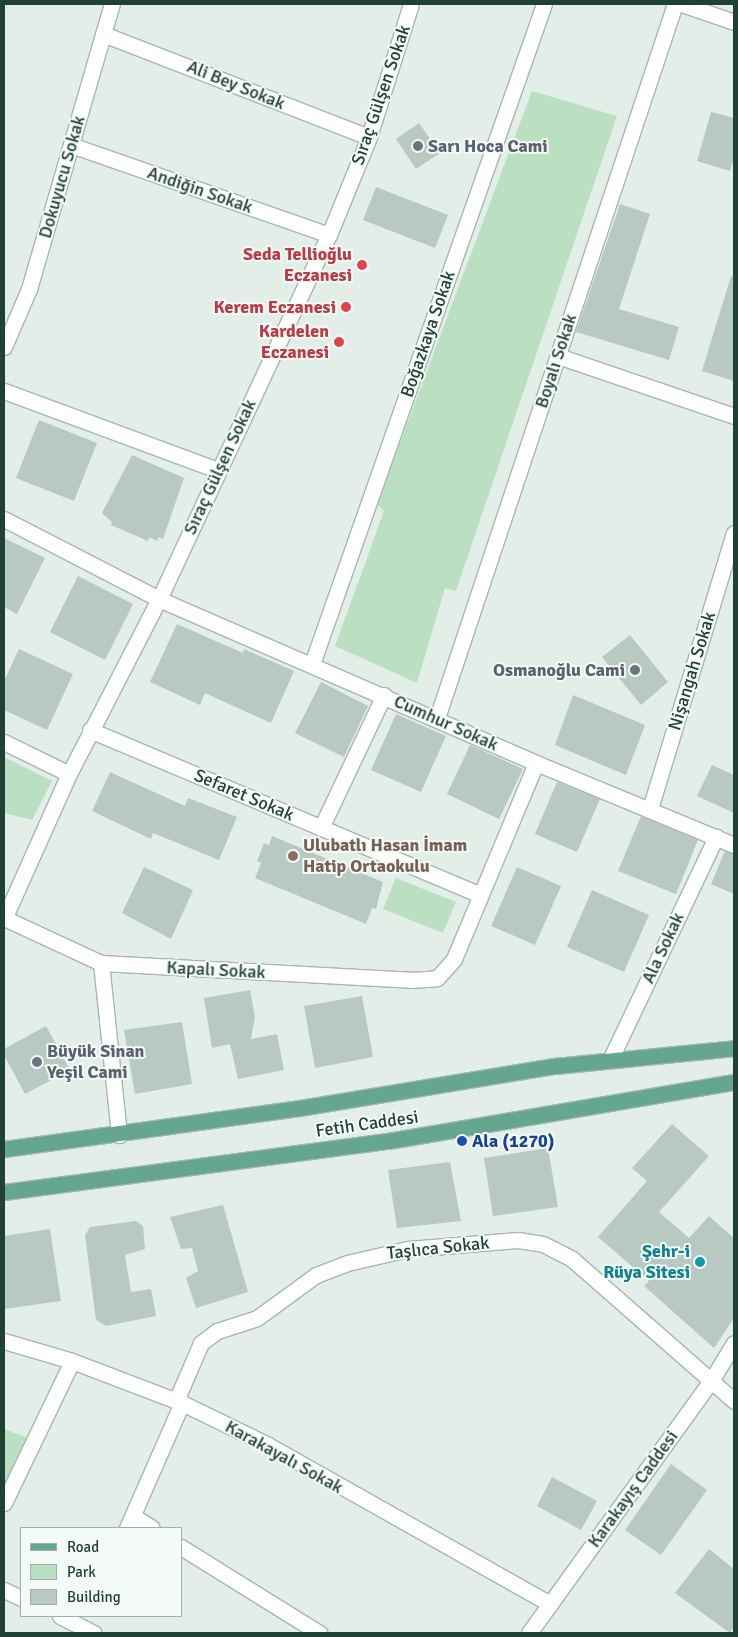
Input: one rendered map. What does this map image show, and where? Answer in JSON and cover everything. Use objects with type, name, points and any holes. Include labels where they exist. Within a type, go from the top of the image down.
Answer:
[{"type":"main road","name":"Fetih Caddesi","points":[[4,1149],[119,1135],[611,1058],[734,1048]]},
{"type":"main road","name":"Fetih Caddesi","points":[[4,1192],[388,1141],[734,1082]]},
{"type":"street","name":"Dokuyucu Sokak","points":[[4,347],[29,289],[112,4]]},
{"type":"street","name":"Sıraç Gülşen Sokak","points":[[4,918],[90,730],[160,599],[218,470],[329,234],[369,137],[412,4]]},
{"type":"street","name":"Boğazkaya Sokak","points":[[312,664],[544,4]]},
{"type":"street","name":"Boyalı Sokak","points":[[437,718],[675,4]]},
{"type":"street","points":[[682,4],[734,22]]},
{"type":"street","name":"Ali Bey Sokak","points":[[103,34],[369,137]]},
{"type":"street","name":"Andiğin Sokak","points":[[71,146],[329,234]]},
{"type":"street","points":[[558,356],[734,416]]},
{"type":"street","points":[[4,390],[218,470]]},
{"type":"street","name":"Cumhur Sokak","points":[[4,519],[160,599],[437,718],[536,763],[734,845]]},
{"type":"street","name":"Nişangah Sokak","points":[[650,809],[734,533]]},
{"type":"street","points":[[321,828],[384,695]]},
{"type":"street","name":"Sefaret Sokak","points":[[90,730],[481,895]]},
{"type":"street","points":[[4,742],[69,774]]},
{"type":"street","points":[[481,895],[536,763]]},
{"type":"street","name":"Ala Sokak","points":[[611,1058],[716,837]]},
{"type":"street","name":"Kapalı Sokak","points":[[4,918],[101,963],[411,980],[437,978],[454,959],[481,895]]},
{"type":"street","points":[[101,963],[119,1135]]},
{"type":"street","name":"Taşlıca Sokak","points":[[130,1522],[179,1402],[201,1342],[217,1331],[257,1318],[316,1275],[363,1259],[408,1249],[518,1240],[543,1244],[572,1259],[734,1401]]},
{"type":"street","name":"Karakayalı Sokak","points":[[4,1341],[72,1361],[179,1402],[268,1445],[550,1604]]},
{"type":"street","name":"Karakayış Caddesi","points":[[528,1633],[711,1381],[734,1343]]},
{"type":"street","points":[[4,1503],[72,1361]]},
{"type":"street","points":[[130,1522],[148,1527]]},
{"type":"street","points":[[182,1548],[319,1633]]},
{"type":"street","points":[[4,1590],[20,1598]]},
{"type":"street","points":[[65,1617],[80,1620],[94,1633]]},
{"type":"green space","points":[[532,91],[617,116],[456,591],[445,588],[417,683],[335,646],[384,511],[377,504]]},
{"type":"green space","points":[[4,757],[52,781],[32,820],[4,813]]},
{"type":"green space","points":[[396,878],[456,902],[443,933],[383,909]]},
{"type":"green space","points":[[4,1429],[28,1438],[4,1489]]},
{"type":"building","points":[[711,112],[734,118],[734,157],[730,171],[697,161]]},
{"type":"building","name":"Sarı Hoca Cami","points":[[419,123],[440,153],[416,169],[396,139]]},
{"type":"building","points":[[376,187],[448,215],[435,248],[363,220]]},
{"type":"building","points":[[620,204],[650,214],[619,309],[679,327],[669,360],[576,332]]},
{"type":"building","points":[[731,276],[734,277],[734,381],[702,371]]},
{"type":"building","points":[[39,420],[97,443],[74,501],[16,478]]},
{"type":"building","points":[[132,455],[184,478],[163,539],[158,537],[157,541],[149,537],[148,541],[111,525],[112,522],[102,513]]},
{"type":"building","points":[[4,538],[45,558],[17,614],[4,607]]},
{"type":"building","points":[[78,576],[133,604],[105,660],[50,632]]},
{"type":"building","points":[[177,624],[243,653],[244,649],[294,671],[271,723],[205,693],[200,705],[150,682]]},
{"type":"building","name":"Osmanoğlu Cami","points":[[630,635],[668,682],[641,705],[602,657]]},
{"type":"building","points":[[19,649],[73,674],[47,730],[4,710],[4,681]]},
{"type":"building","points":[[321,682],[368,706],[344,757],[295,733]]},
{"type":"building","points":[[573,695],[645,725],[626,775],[555,745]]},
{"type":"building","points":[[396,714],[446,736],[421,792],[371,770]]},
{"type":"building","points":[[470,745],[523,769],[499,819],[447,794]]},
{"type":"building","points":[[712,765],[734,775],[734,813],[697,796]]},
{"type":"building","points":[[110,772],[185,806],[188,798],[237,817],[219,860],[153,833],[151,839],[92,811]]},
{"type":"building","points":[[557,782],[600,799],[577,852],[535,834]]},
{"type":"building","points":[[641,816],[698,840],[676,894],[618,871]]},
{"type":"building","points":[[272,836],[383,882],[376,909],[372,908],[366,924],[255,878],[261,863],[257,861],[264,843],[269,845]]},
{"type":"building","points":[[725,851],[734,854],[734,894],[711,884]]},
{"type":"building","points":[[144,867],[193,890],[171,939],[122,913]]},
{"type":"building","points":[[517,867],[561,886],[535,945],[491,926]]},
{"type":"building","points":[[592,890],[649,915],[624,972],[567,947]]},
{"type":"building","points":[[250,990],[255,1017],[251,1039],[277,1034],[284,1070],[238,1079],[230,1044],[212,1048],[204,998]]},
{"type":"building","points":[[362,996],[373,1057],[315,1068],[304,1006]]},
{"type":"building","points":[[182,1022],[192,1084],[135,1094],[124,1030]]},
{"type":"building","name":"Büyük Sinan Yeşil Cami","points":[[46,1026],[70,1070],[25,1094],[4,1055],[4,1049]]},
{"type":"building","points":[[672,1124],[709,1156],[659,1212],[689,1238],[709,1216],[734,1238],[734,1318],[714,1348],[644,1286],[649,1281],[598,1237],[647,1181],[632,1168]]},
{"type":"building","points":[[548,1148],[558,1207],[493,1216],[484,1158]]},
{"type":"building","points":[[450,1162],[461,1221],[397,1228],[388,1170]]},
{"type":"building","points":[[223,1205],[248,1292],[196,1308],[186,1278],[198,1271],[192,1248],[181,1249],[170,1217]]},
{"type":"building","points":[[136,1221],[143,1226],[145,1249],[125,1255],[131,1292],[151,1289],[156,1316],[106,1326],[96,1320],[85,1235],[90,1227]]},
{"type":"building","points":[[50,1229],[61,1301],[4,1309],[4,1236]]},
{"type":"building","points":[[671,1464],[707,1490],[661,1555],[625,1530]]},
{"type":"building","points":[[552,1477],[597,1501],[581,1530],[537,1506]]},
{"type":"building","points":[[709,1549],[734,1569],[734,1627],[730,1633],[675,1593]]},
{"type":"place","name":"Sarı Hoca Cami","points":[[418,146]]},
{"type":"place","name":"Seda Tellioğlu Eczanesi","points":[[362,265]]},
{"type":"place","name":"Kerem Eczanesi","points":[[346,307]]},
{"type":"place","name":"Kardelen Eczanesi","points":[[339,342]]},
{"type":"place","name":"Osmanoğlu Cami","points":[[635,670]]},
{"type":"place","name":"Ulubatlı Hasan İmam Hatip Ortaokulu","points":[[293,856]]},
{"type":"place","name":"Büyük Sinan Yeşil Cami","points":[[37,1062]]},
{"type":"place","name":"Ala (1270)","points":[[462,1141]]},
{"type":"place","name":"Şehr-i Rüya Sitesi","points":[[700,1262]]}]
